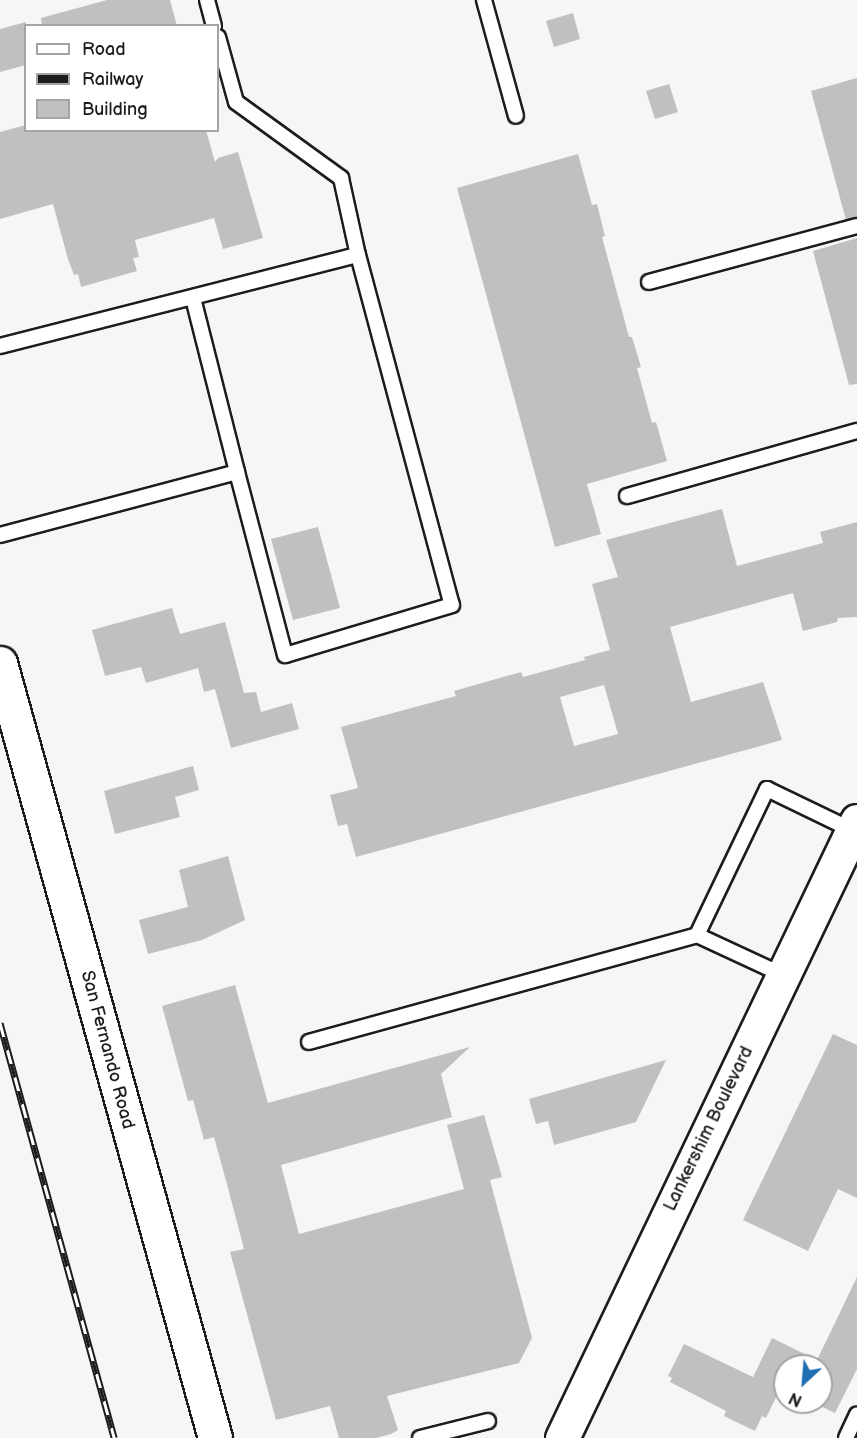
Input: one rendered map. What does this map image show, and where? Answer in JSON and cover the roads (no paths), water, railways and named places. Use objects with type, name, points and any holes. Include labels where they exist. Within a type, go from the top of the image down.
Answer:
[{"type":"main road","name":"San Fernando Road","points":[[0,663],[214,1438]]},
{"type":"main road","name":"Lankershim Boulevard","points":[[562,1438],[855,825]]},
{"type":"lane","points":[[207,0],[213,24]]},
{"type":"lane","points":[[484,0],[516,116]]},
{"type":"lane","points":[[193,298],[285,655],[452,605],[358,255],[341,178],[236,102],[219,41]]},
{"type":"lane","points":[[649,282],[857,226]]},
{"type":"lane","points":[[0,346],[358,255]]},
{"type":"lane","points":[[627,496],[857,431]]},
{"type":"lane","points":[[0,536],[237,472]]},
{"type":"lane","points":[[697,935],[767,789],[855,825]]},
{"type":"lane","points":[[309,1042],[697,935],[783,975]]},
{"type":"lane","points":[[846,1438],[857,1414]]},
{"type":"lane","points":[[420,1438],[488,1421]]},
{"type":"railway","points":[[0,1023],[114,1438]]}]
